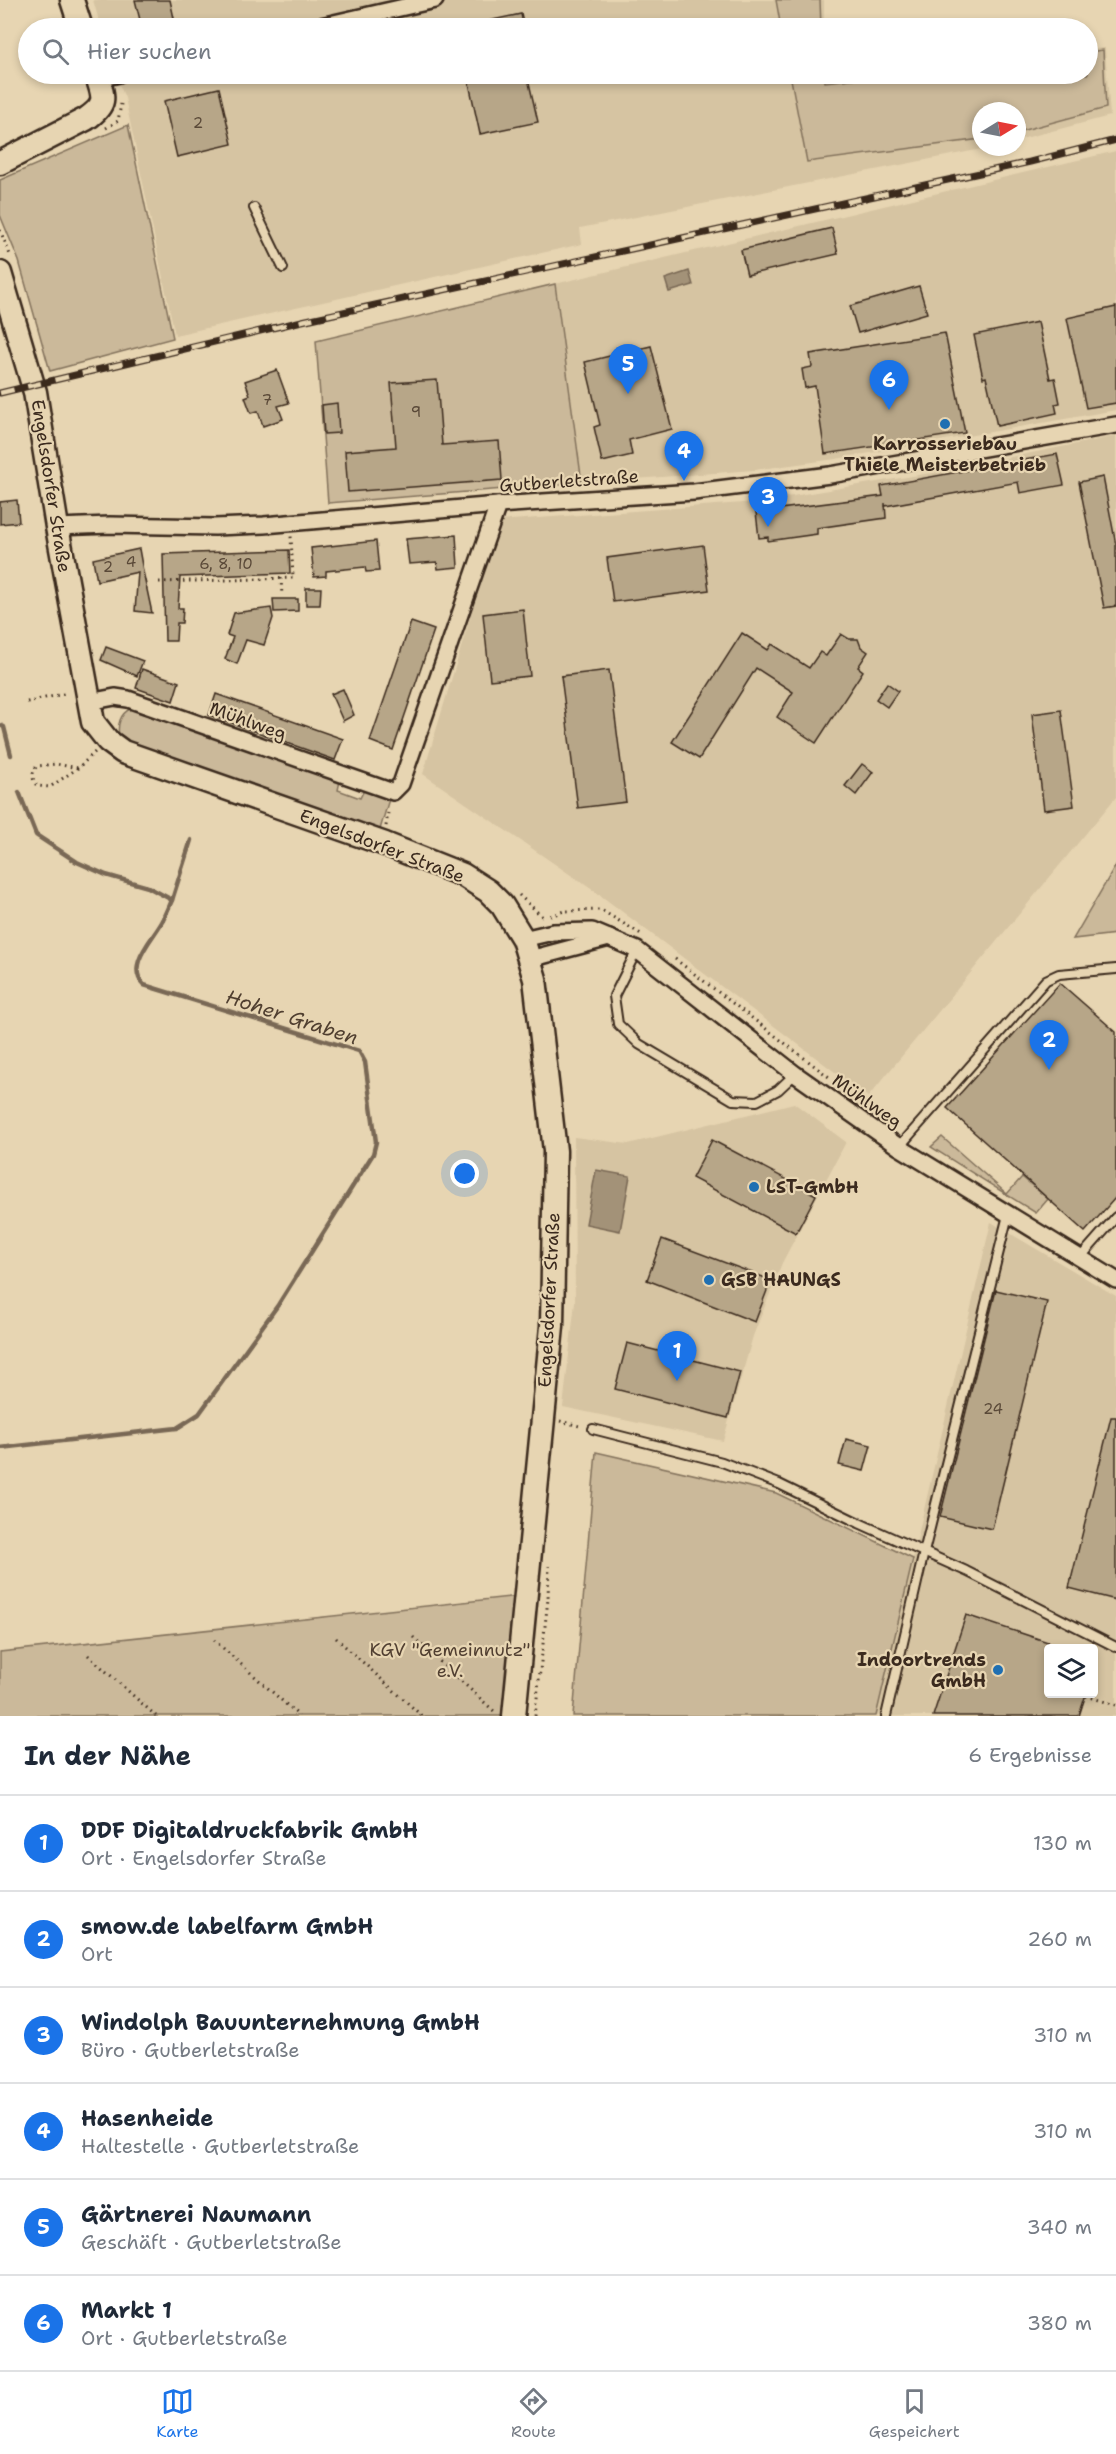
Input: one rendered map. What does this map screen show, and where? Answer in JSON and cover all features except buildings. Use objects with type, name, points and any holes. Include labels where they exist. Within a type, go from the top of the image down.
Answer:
[{"type":"main road","points":[[72,0],[78,18]]},
{"type":"main road","points":[[0,163],[100,110],[104,84]]},
{"type":"main road","name":"Engelsdorfer Straße","points":[[0,273],[35,392],[57,527],[79,698],[93,722],[108,741],[123,752],[385,844],[463,875],[488,891],[502,905],[527,949],[535,979],[555,1151],[552,1314],[514,1716]]},
{"type":"street","points":[[356,18],[435,0]]},
{"type":"street","name":"Gutberletstraße","points":[[57,527],[110,525],[204,528],[264,525],[498,505],[694,492],[763,484],[988,449],[1116,425]]},
{"type":"street","name":"Mühlweg","points":[[79,698],[128,699],[393,792],[401,784],[498,505]]},
{"type":"street","name":"Mühlweg","points":[[527,949],[609,938],[641,943],[795,1074],[899,1147],[1116,1280]]},
{"type":"lane","points":[[254,208],[283,268]]},
{"type":"lane","points":[[641,943],[614,996],[618,1024],[639,1044],[734,1100],[757,1101],[778,1090],[795,1074]]},
{"type":"lane","points":[[899,1147],[1046,980],[1059,974],[1116,969]]},
{"type":"lane","points":[[886,1716],[924,1552],[1008,1215]]},
{"type":"lane","points":[[1079,1259],[1116,1217]]},
{"type":"lane","points":[[593,1429],[722,1462],[759,1476],[966,1571],[1116,1647]]},
{"type":"path","points":[[159,582],[293,578],[291,534]]},
{"type":"path","points":[[281,578],[282,596]]},
{"type":"path","points":[[27,702],[79,698]]},
{"type":"path","points":[[78,768],[45,764],[37,766],[32,777],[37,786],[50,787],[78,768],[108,741]]},
{"type":"path","points":[[386,827],[388,813]]},
{"type":"path","points":[[545,918],[564,912],[601,910],[641,943]]},
{"type":"path","points":[[668,954],[835,1082]]},
{"type":"path","points":[[558,1420],[593,1429]]},
{"type":"path","points":[[413,1636],[499,1716]]},
{"type":"path","points":[[336,1638],[422,1716]]},
{"type":"path","points":[[214,1640],[298,1716]]},
{"type":"path","points":[[88,1655],[156,1716]]},
{"type":"path","points":[[1093,1698],[1116,1705]]},
{"type":"shaded area","points":[[93,0],[824,0],[824,18],[98,18]]},
{"type":"shaded area","points":[[1105,48],[1110,116],[1026,138],[1026,102],[972,102],[972,151],[580,228],[582,244],[175,335],[125,98],[119,84],[1098,84],[1098,49]]},
{"type":"shaded area","points":[[1116,151],[1116,410],[836,459],[754,470],[582,483],[555,284]]},
{"type":"shaded area","points":[[689,271],[693,285],[669,292],[665,279]]},
{"type":"shaded area","points":[[1116,436],[1116,797],[868,1097],[600,895],[423,774],[499,521],[756,502],[937,472]]},
{"type":"shaded area","points":[[794,1103],[846,1142],[782,1263],[753,1336],[723,1441],[563,1407],[575,1302],[574,1137],[628,1144]]},
{"type":"shaded area","points":[[596,1170],[630,1176],[620,1231],[586,1224]]},
{"type":"shaded area","points":[[991,1222],[1116,1296],[1116,1716],[876,1716]]},
{"type":"green space","points":[[776,0],[820,0],[821,18],[779,18]]},
{"type":"green space","points":[[1103,50],[1106,108],[1026,130],[1026,102],[972,102],[972,140],[807,162],[792,84],[1098,84],[1098,51]]},
{"type":"green space","points":[[128,125],[173,338],[50,371],[19,261],[0,215],[0,180]]},
{"type":"green space","points":[[555,284],[582,483],[328,503],[316,341]]},
{"type":"green space","points":[[130,709],[340,781],[338,790],[360,798],[364,790],[389,799],[379,833],[129,744],[119,736],[118,728],[120,720]]},
{"type":"green space","points":[[1116,865],[1116,934],[1073,939]]},
{"type":"green space","points":[[942,1137],[1007,1194],[1022,1177],[1048,1199],[1036,1213],[931,1147]]},
{"type":"green space","points":[[596,1452],[776,1493],[913,1559],[876,1716],[573,1716]]},
{"type":"green space","name":"KGV \"Gemeinnutz\" e.V.","points":[[519,1596],[506,1716],[0,1716],[0,1652]]},
{"type":"waterway","name":"Hoher Graben","points":[[0,725],[4,727],[11,755]]},
{"type":"waterway","name":"Hoher Graben","points":[[0,1448],[177,1428],[199,1414],[278,1305],[373,1154],[376,1142],[365,1062],[359,1051],[144,985],[137,970],[139,961],[172,900],[148,887],[106,875],[77,862],[36,835],[19,792]]},
{"type":"waterway","points":[[172,900],[191,840]]},
{"type":"railway","points":[[0,393],[302,321],[1030,162],[1116,140]]},
{"type":"place","name":"Gärtnerei Naumann","points":[[628,394]]},
{"type":"place","name":"Markt 1","points":[[889,410]]},
{"type":"place","name":"Karrosseriebau Thiele Meisterbetrieb","points":[[945,424]]},
{"type":"place","name":"Hasenheide","points":[[684,481]]},
{"type":"place","name":"Windolph Bauunternehmung GmbH","points":[[768,527]]},
{"type":"place","name":"smow.de labelfarm GmbH","points":[[1049,1070]]},
{"type":"place","name":"LST-GmbH","points":[[754,1187]]},
{"type":"place","name":"GSB HAUNGS","points":[[709,1280]]},
{"type":"place","name":"DDF Digitaldruckfabrik GmbH","points":[[677,1381]]},
{"type":"place","name":"Indoortrends GmbH","points":[[998,1670]]}]
